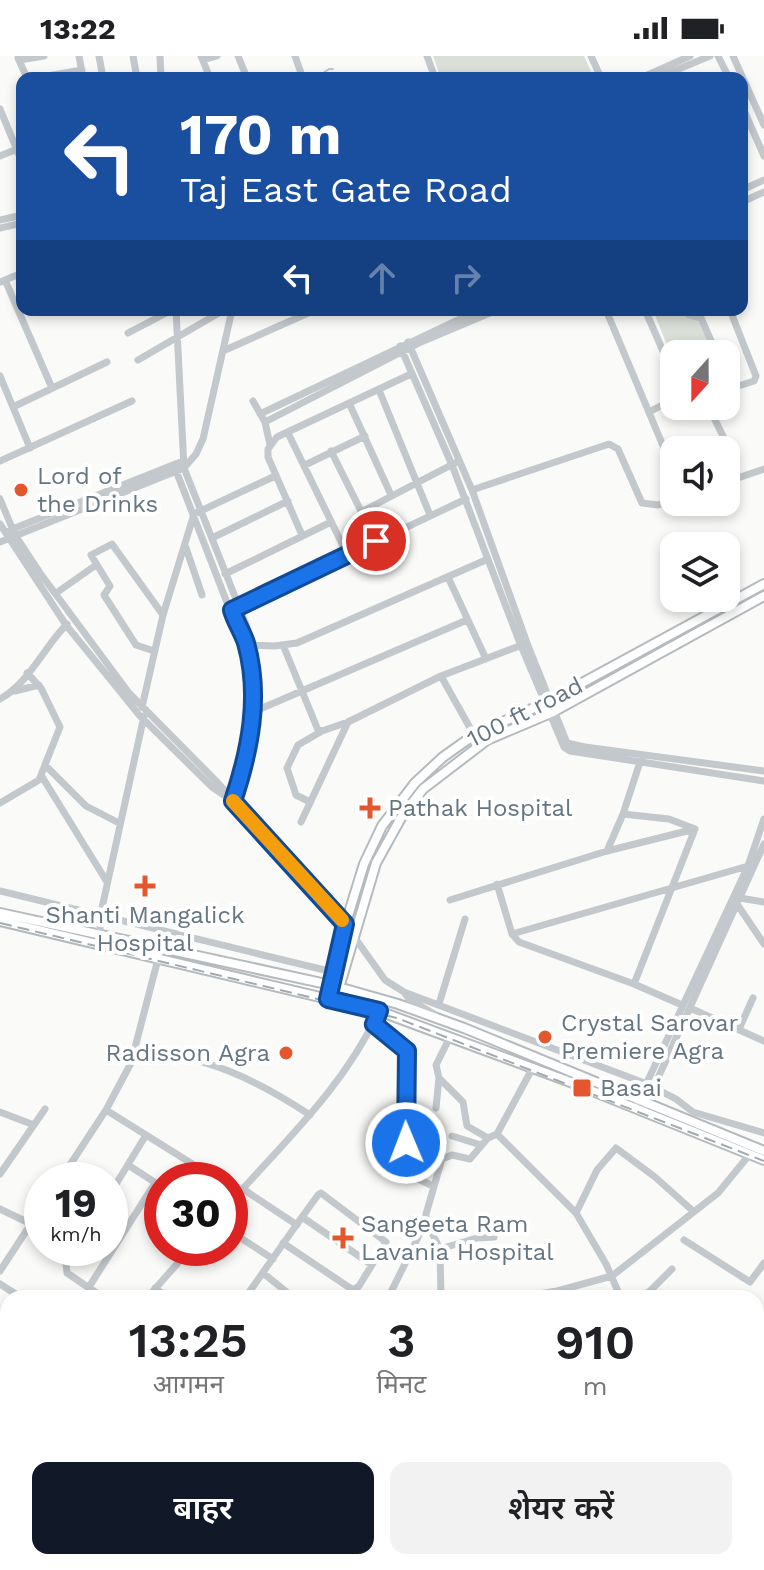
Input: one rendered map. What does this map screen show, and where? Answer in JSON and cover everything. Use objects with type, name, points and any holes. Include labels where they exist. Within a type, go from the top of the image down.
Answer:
[{"type":"main road","name":"100 ft road","points":[[335,986],[333,972],[364,864],[382,826],[415,783],[443,757],[474,735],[547,702],[764,584]]},
{"type":"main road","name":"100 ft road","points":[[331,1000],[354,938],[376,863],[402,816],[423,789],[487,740],[550,713],[764,596]]},
{"type":"main road","points":[[0,913],[335,986],[398,1004],[464,1028],[764,1160]]},
{"type":"main road","points":[[0,921],[379,1011],[764,1151]]},
{"type":"street","points":[[18,58],[44,56]]},
{"type":"street","points":[[202,58],[217,56]]},
{"type":"street","points":[[654,72],[690,56]]},
{"type":"street","points":[[671,72],[710,56]]},
{"type":"street","points":[[748,89],[764,125]]},
{"type":"street","points":[[0,109],[16,147]]},
{"type":"street","points":[[748,120],[764,156]]},
{"type":"street","points":[[3,281],[16,309]]},
{"type":"street","points":[[19,316],[52,388]]},
{"type":"street","points":[[128,333],[162,316]]},
{"type":"street","points":[[175,316],[178,336],[179,466],[238,631],[246,642],[297,643],[488,559]]},
{"type":"street","points":[[138,360],[213,316]]},
{"type":"street","points":[[5,533],[179,466],[196,454],[203,439],[231,316]]},
{"type":"street","points":[[223,351],[302,316]]},
{"type":"street","points":[[262,418],[467,316]]},
{"type":"street","points":[[405,347],[482,316]]},
{"type":"street","points":[[609,316],[660,439]]},
{"type":"street","points":[[648,316],[660,344]]},
{"type":"street","points":[[693,316],[701,318],[711,340]]},
{"type":"street","points":[[732,316],[756,376],[754,381],[740,386]]},
{"type":"street","points":[[405,347],[411,374],[472,490],[524,645]]},
{"type":"street","points":[[405,347],[456,463],[488,559],[550,713],[567,743],[764,781]]},
{"type":"street","points":[[13,407],[107,362]]},
{"type":"street","points":[[270,445],[275,438],[411,374]]},
{"type":"street","points":[[0,376],[30,448]]},
{"type":"street","points":[[379,390],[430,515]]},
{"type":"street","points":[[0,461],[132,401]]},
{"type":"street","points":[[253,401],[270,445],[268,457],[302,535]]},
{"type":"street","points":[[350,405],[391,495]]},
{"type":"street","points":[[649,412],[660,406]]},
{"type":"street","points":[[288,433],[347,554]]},
{"type":"street","points":[[305,465],[365,436]]},
{"type":"street","points":[[472,490],[609,444],[618,449],[642,503],[660,504]]},
{"type":"street","points":[[331,451],[376,541]]},
{"type":"street","points":[[361,512],[456,463]]},
{"type":"street","points":[[740,477],[764,469]]},
{"type":"street","points":[[100,935],[100,917],[154,651],[197,512],[275,476]]},
{"type":"street","points":[[0,499],[5,533],[69,622],[143,713],[212,787],[233,801],[345,924],[385,980],[404,992],[650,1085],[693,1112],[764,1133]]},
{"type":"street","points":[[232,610],[466,499]]},
{"type":"street","points":[[212,538],[288,501]]},
{"type":"street","points":[[197,512],[228,573],[247,627],[253,712],[246,758],[233,801]]},
{"type":"street","points":[[218,576],[331,522]]},
{"type":"street","points":[[154,651],[136,645],[104,595],[110,586],[91,555],[112,544],[163,615]]},
{"type":"street","points":[[185,546],[202,595]]},
{"type":"street","points":[[59,591],[96,565]]},
{"type":"street","points":[[448,577],[486,659]]},
{"type":"street","points":[[253,712],[467,620]]},
{"type":"street","points":[[15,691],[69,622]]},
{"type":"street","points":[[283,645],[318,730],[322,731]]},
{"type":"street","points":[[310,802],[296,795],[287,768],[298,745],[441,676],[524,645]]},
{"type":"street","points":[[0,803],[35,784],[60,727],[39,685],[27,673]]},
{"type":"street","points":[[441,676],[474,735]]},
{"type":"street","points":[[0,699],[15,691],[39,685]]},
{"type":"street","points":[[301,822],[348,722]]},
{"type":"street","points":[[641,759],[764,771]]},
{"type":"street","points":[[607,851],[641,759]]},
{"type":"street","points":[[45,765],[86,806],[119,823]]},
{"type":"street","points":[[41,775],[107,882]]},
{"type":"street","points":[[623,814],[664,818],[695,829]]},
{"type":"street","points":[[641,1106],[748,866],[764,819]]},
{"type":"street","points":[[450,900],[607,851],[695,829]]},
{"type":"street","points":[[634,984],[695,829]]},
{"type":"street","points":[[686,1006],[764,844]]},
{"type":"street","points":[[512,934],[748,866]]},
{"type":"street","points":[[497,884],[512,934],[519,942],[634,984],[764,1041]]},
{"type":"street","points":[[0,891],[333,972]]},
{"type":"street","points":[[739,901],[764,902]]},
{"type":"street","points":[[739,901],[764,944]]},
{"type":"street","points":[[439,1004],[465,919]]},
{"type":"street","points":[[72,1162],[106,1110],[136,1050],[158,959]]},
{"type":"street","points":[[404,992],[421,1007],[464,1028]]},
{"type":"street","points":[[739,1029],[753,998]]},
{"type":"street","points":[[248,1183],[310,1115],[354,1057],[379,1011]]},
{"type":"street","points":[[374,1024],[407,1051],[406,1143],[418,1179],[433,1186]]},
{"type":"street","points":[[436,1108],[439,1078],[436,1065],[450,1037]]},
{"type":"street","points":[[136,1050],[185,1058],[242,1075],[310,1115]]},
{"type":"street","points":[[393,1290],[426,1221],[427,1207],[444,1157],[470,1159],[488,1138],[497,1134],[532,1069]]},
{"type":"street","points":[[439,1078],[463,1102],[467,1126],[488,1138]]},
{"type":"street","points":[[0,1174],[45,1109]]},
{"type":"street","points":[[106,1110],[189,1162]]},
{"type":"street","points":[[0,1112],[34,1125]]},
{"type":"street","points":[[497,1134],[576,1213],[612,1276],[617,1290]]},
{"type":"street","points":[[144,1175],[128,1165],[146,1135]]},
{"type":"street","points":[[452,1136],[481,1145]]},
{"type":"street","points":[[576,1213],[597,1170],[616,1148],[693,1211]]},
{"type":"street","points":[[561,1290],[612,1276],[718,1193],[750,1154]]},
{"type":"street","points":[[248,1195],[297,1225]]},
{"type":"street","points":[[251,1290],[283,1243],[318,1195],[324,1195],[385,1239],[386,1244],[359,1286],[353,1290],[283,1243]]},
{"type":"street","points":[[89,1287],[144,1207]]},
{"type":"street","points":[[0,1209],[24,1221]]},
{"type":"street","points":[[302,1217],[372,1265]]},
{"type":"street","points":[[426,1221],[440,1249],[441,1290]]},
{"type":"street","points":[[0,1271],[24,1235]]},
{"type":"street","points":[[440,1249],[477,1238],[494,1237]]},
{"type":"street","points":[[684,1240],[750,1282],[764,1263]]},
{"type":"street","points":[[248,1243],[273,1259]]},
{"type":"street","points":[[68,1266],[66,1270],[93,1290]]},
{"type":"street","points":[[158,1290],[155,1288],[175,1266]]},
{"type":"street","points":[[651,1290],[672,1269]]},
{"type":"street","points":[[263,1273],[281,1290]]},
{"type":"shaded area","points":[[433,56],[584,56],[591,72],[439,72]]},
{"type":"shaded area","points":[[655,316],[685,316],[699,321],[708,340],[665,340]]},
{"type":"waterway","points":[[324,72],[333,69]]},
{"type":"railway","points":[[0,923],[397,1018],[764,1161]]},
{"type":"slow traffic","points":[[233,801],[342,920]]},
{"type":"place","name":"Lord of the Drinks","points":[[21,490]]},
{"type":"place","name":"Pathak Hospital","points":[[370,808]]},
{"type":"place","name":"Shanti Mangalick Hospital","points":[[145,886]]},
{"type":"place","name":"Crystal Sarovar Premiere Agra","points":[[545,1037]]},
{"type":"place","name":"Radisson Agra","points":[[286,1053]]},
{"type":"place","name":"Basai","points":[[582,1088]]},
{"type":"place","name":"Sangeeta Ram Lavania Hospital","points":[[343,1238]]},
{"type":"route","points":[[376,541],[232,610],[238,631],[246,639],[254,694],[246,758],[233,801],[345,924],[328,999],[379,1011],[374,1024],[406,1048],[406,1143]]}]
